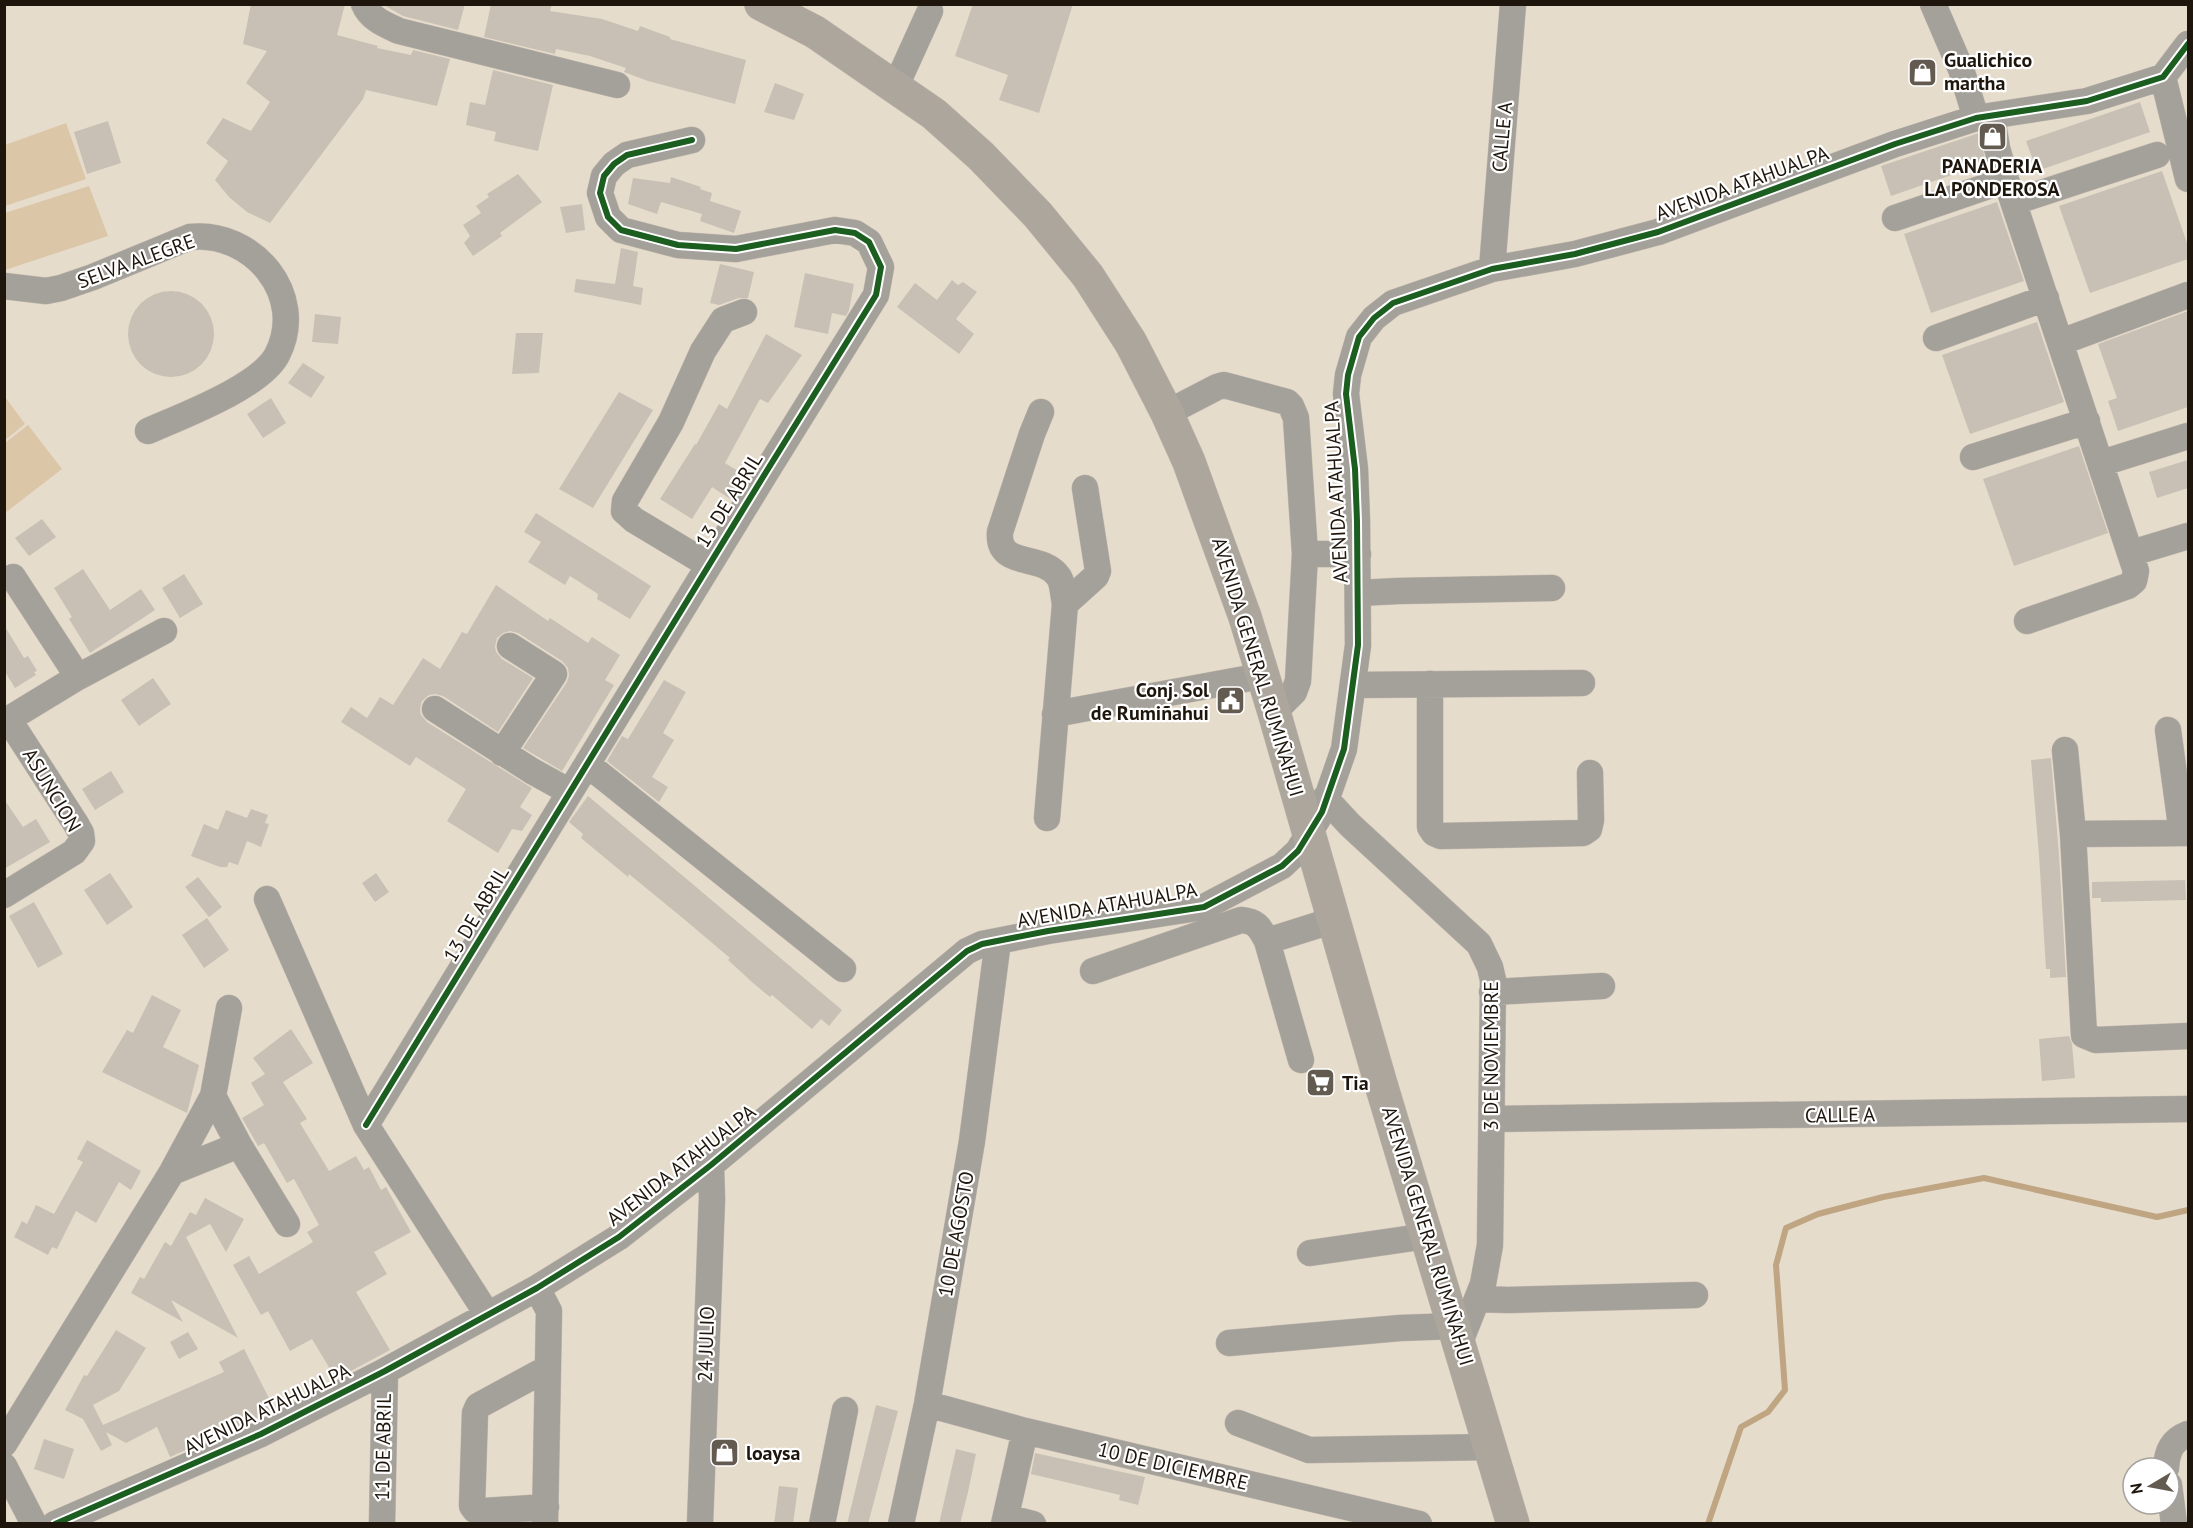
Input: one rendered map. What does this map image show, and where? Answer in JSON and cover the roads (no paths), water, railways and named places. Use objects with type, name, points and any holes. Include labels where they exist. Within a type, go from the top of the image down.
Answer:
[{"type":"highway","name":"AVENIDA GENERAL RUMIÑAHUI","points":[[761,4],[815,32],[942,121],[981,156],[1038,215],[1094,286],[1131,343],[1167,413],[1209,514],[1245,617],[1513,1524]]},
{"type":"street","points":[[363,4],[364,8],[378,21],[399,31],[617,85]]},
{"type":"street","name":"CALLE A","points":[[1492,269],[1513,4]]},
{"type":"street","points":[[1933,4],[1997,148],[2132,553],[2136,571],[2134,581],[2128,586],[2027,621]]},
{"type":"street","points":[[895,88],[930,11]]},
{"type":"street","points":[[2188,44],[2163,77],[2188,179]]},
{"type":"street","name":"AVENIDA ATAHUALPA","points":[[55,1524],[261,1434],[385,1371],[537,1288],[619,1237],[711,1165],[967,951],[982,944],[1048,931],[1204,907],[1282,866],[1298,851],[1322,812],[1344,749],[1358,645],[1359,594],[1355,470],[1346,394],[1348,375],[1359,337],[1374,318],[1393,303],[1492,269],[1575,254],[1658,232],[1895,144],[1984,118],[2087,101],[2163,77]]},
{"type":"street","name":"13 DE ABRIL","points":[[366,1125],[876,295],[881,267],[869,242],[855,233],[835,230],[736,249],[678,245],[621,230],[608,217],[600,193],[604,176],[627,155],[692,140]]},
{"type":"street","points":[[1895,218],[2157,155]]},
{"type":"street","name":"SELVA ALEGRE","points":[[4,286],[46,291],[61,288],[190,237],[206,235],[231,242],[249,252],[263,264],[284,301],[285,327],[277,356],[253,381],[208,405],[148,431]]},
{"type":"street","points":[[2061,342],[2188,295]]},
{"type":"street","points":[[1936,338],[2046,298]]},
{"type":"street","points":[[709,565],[634,520],[624,511],[625,501],[671,422],[703,351],[723,320],[744,312]]},
{"type":"street","points":[[1167,413],[1224,385],[1287,402],[1296,418],[1305,554],[1298,681],[1294,692],[1274,712]]},
{"type":"street","points":[[1041,412],[1000,532],[999,544],[1008,554],[1048,568],[1055,573],[1060,578],[1065,604],[1047,818]]},
{"type":"street","points":[[1973,457],[2087,421]]},
{"type":"street","points":[[2102,463],[2188,436]]},
{"type":"street","points":[[1065,604],[1096,576],[1098,571],[1085,488]]},
{"type":"street","points":[[2132,553],[2188,536]]},
{"type":"street","points":[[1305,554],[1358,554]]},
{"type":"street","points":[[13,577],[78,677]]},
{"type":"street","points":[[1359,594],[1552,588]]},
{"type":"street","points":[[7,721],[78,677],[164,631]]},
{"type":"street","points":[[502,753],[555,674],[510,646]]},
{"type":"street","points":[[1055,714],[1261,676]]},
{"type":"street","points":[[1353,685],[1582,682]]},
{"type":"street","points":[[1430,684],[1430,827],[1434,833],[1441,836],[1583,833],[1589,829],[1591,820],[1590,773]]},
{"type":"street","points":[[435,709],[502,753],[570,792]]},
{"type":"street","name":"ASUNCION","points":[[4,895],[66,857],[79,847],[82,841],[81,833],[7,721]]},
{"type":"street","points":[[2073,834],[2185,833],[2168,730]]},
{"type":"street","points":[[2065,750],[2073,834],[2084,1035],[2096,1040],[2188,1035]]},
{"type":"street","points":[[587,764],[843,969]]},
{"type":"street","name":"3 DE NOVIEMBRE","points":[[1325,798],[1350,825],[1479,944],[1490,967],[1492,992],[1490,1245],[1483,1284],[1458,1334]]},
{"type":"street","points":[[267,899],[366,1125],[487,1314]]},
{"type":"street","points":[[1093,971],[1241,920],[1258,924],[1267,941],[1301,1060]]},
{"type":"street","points":[[1267,941],[1334,920]]},
{"type":"street","name":"10 DE AGOSTO","points":[[901,1524],[927,1404],[972,1141],[998,941]]},
{"type":"street","points":[[1492,992],[1602,986]]},
{"type":"street","points":[[4,1444],[172,1172],[213,1096],[229,1008]]},
{"type":"street","points":[[213,1096],[238,1145],[287,1224]]},
{"type":"street","name":"CALLE A","points":[[1492,1119],[2188,1109]]},
{"type":"street","points":[[172,1172],[238,1145]]},
{"type":"street","name":"24 JULIO","points":[[700,1524],[712,1198],[711,1165]]},
{"type":"street","points":[[1310,1253],[1427,1236]]},
{"type":"street","points":[[537,1288],[549,1311],[548,1368],[545,1515],[475,1510],[472,1506],[475,1413],[478,1406],[548,1368]]},
{"type":"street","points":[[1477,1299],[1695,1295]]},
{"type":"street","points":[[1229,1343],[1400,1328],[1458,1334]]},
{"type":"street","name":"11 DE ABRIL","points":[[381,1523],[385,1371]]},
{"type":"street","name":"10 DE DICIEMBRE","points":[[927,1404],[1025,1431],[1374,1518],[1419,1524]]},
{"type":"street","points":[[822,1524],[845,1410]]},
{"type":"street","points":[[1238,1423],[1309,1450],[1491,1447]]},
{"type":"street","points":[[1025,1431],[1005,1520],[1034,1524]]},
{"type":"street","points":[[2167,1456],[2180,1437],[2188,1434]]},
{"type":"street","points":[[4,1466],[34,1524]]},
{"type":"waterway","points":[[1708,1524],[1741,1427],[1768,1412],[1785,1390],[1776,1265],[1786,1228],[1818,1214],[1883,1197],[1984,1178],[2157,1217],[2188,1210]]},
{"type":"place","name":"Gualichico martha","points":[[1923,72]]},
{"type":"place","name":"PANADERIA LA PONDEROSA","points":[[1992,136]]},
{"type":"place","name":"Conj. Sol de Rumiñahui","points":[[1230,701]]},
{"type":"place","name":"Tia","points":[[1321,1083]]},
{"type":"place","name":"loaysa","points":[[725,1453]]}]
